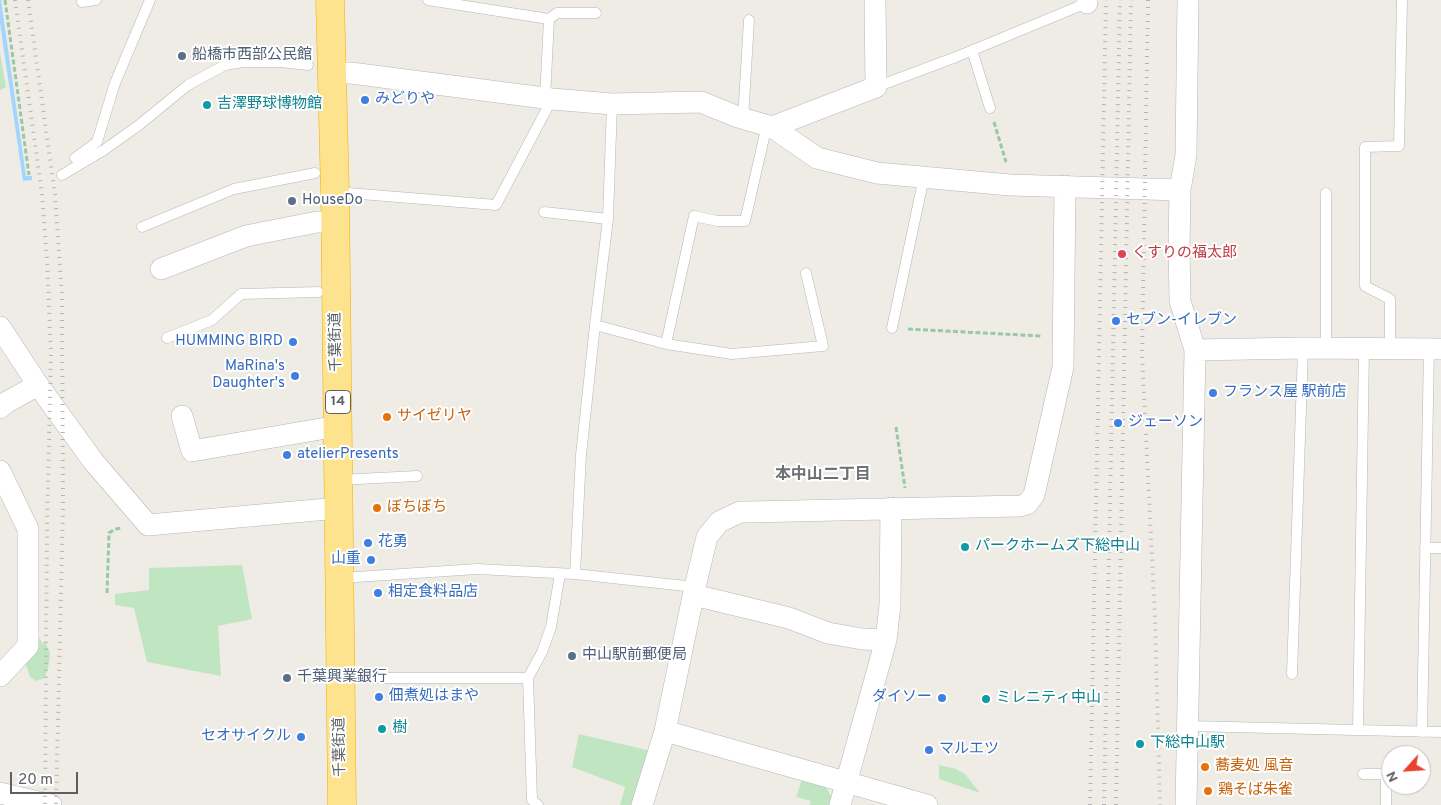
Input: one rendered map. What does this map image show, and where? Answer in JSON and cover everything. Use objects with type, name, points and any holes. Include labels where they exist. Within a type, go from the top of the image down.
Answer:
[{"type":"highway","name":"千葉街道","points":[[330,0],[320,69],[336,192],[342,805]]},
{"type":"street","points":[[770,126],[876,87],[876,0]]},
{"type":"street","points":[[1186,805],[1195,350],[1180,301],[1180,190],[1186,155],[1188,0]]},
{"type":"street","points":[[320,69],[548,98],[612,104],[701,102],[743,119],[770,126],[817,158],[877,173],[1010,185],[1180,190]]},
{"type":"street","points":[[642,805],[665,731],[707,537],[719,522],[740,512],[1020,506],[1027,504],[1034,495],[1063,367],[1065,186]]},
{"type":"street","points":[[160,269],[246,236],[317,222],[336,222]]},
{"type":"street","points":[[0,327],[38,385],[93,461],[148,525],[339,508]]},
{"type":"street","points":[[1195,350],[1435,348]]},
{"type":"street","points":[[0,408],[38,385]]},
{"type":"street","points":[[182,416],[192,451],[338,426]]},
{"type":"street","points":[[0,470],[28,529],[28,646],[0,676]]},
{"type":"street","points":[[840,805],[886,640],[899,508]]},
{"type":"street","points":[[694,591],[788,618],[828,633],[862,639],[886,640]]},
{"type":"street","points":[[665,731],[927,805]]},
{"type":"street","points":[[0,793],[40,804]]},
{"type":"lane","points":[[82,2],[96,0]]},
{"type":"lane","points":[[75,158],[96,142],[115,83],[150,0]]},
{"type":"lane","points":[[428,0],[549,19],[557,13],[596,13]]},
{"type":"lane","points":[[1390,348],[1390,298],[1365,286],[1365,147],[1399,146],[1402,0]]},
{"type":"lane","points":[[876,87],[972,50],[1087,1]]},
{"type":"lane","points":[[336,192],[496,206],[548,98],[549,19]]},
{"type":"lane","points":[[743,119],[750,20]]},
{"type":"lane","points":[[972,50],[990,108]]},
{"type":"lane","points":[[62,175],[118,140],[188,86],[225,65],[243,62],[280,62],[320,69]]},
{"type":"lane","points":[[575,574],[581,455],[608,220],[612,104]]},
{"type":"lane","points":[[666,344],[694,216],[717,221],[745,221],[770,126]]},
{"type":"lane","points":[[142,227],[234,189],[315,173]]},
{"type":"lane","points":[[892,328],[924,177]]},
{"type":"lane","points":[[1326,193],[1326,348]]},
{"type":"lane","points":[[544,212],[608,220]]},
{"type":"lane","points":[[595,325],[666,344],[732,354],[823,346],[806,273]]},
{"type":"lane","points":[[167,338],[212,320],[241,294],[318,292]]},
{"type":"lane","points":[[1292,674],[1303,348]]},
{"type":"lane","points":[[1422,732],[1425,548],[1435,348]]},
{"type":"lane","points":[[1358,730],[1364,349]]},
{"type":"lane","points":[[339,480],[417,476]]},
{"type":"lane","points":[[1425,548],[1441,548]]},
{"type":"lane","points":[[340,578],[477,569],[575,574],[694,591]]},
{"type":"lane","points":[[538,805],[532,800],[528,678],[542,652],[551,627],[560,574]]},
{"type":"lane","points":[[340,678],[528,678]]},
{"type":"lane","points":[[1187,726],[1441,732]]},
{"type":"lane","points":[[1363,774],[1381,774]]},
{"type":"path","points":[[4,0],[29,175]]},
{"type":"path","points":[[990,108],[1010,185]]},
{"type":"path","points":[[892,328],[1062,337]]},
{"type":"path","points":[[896,427],[899,508]]},
{"type":"path","points":[[107,593],[109,534],[114,529],[148,525]]},
{"type":"green space","points":[[0,53],[6,87],[0,90]]},
{"type":"green space","points":[[242,565],[252,619],[218,626],[221,676],[147,662],[134,608],[115,605],[115,594],[149,590],[149,568]]},
{"type":"green space","points":[[37,634],[43,644],[45,641],[50,653],[45,678],[36,681],[30,677],[25,662],[17,648],[17,638]]},
{"type":"green space","points":[[579,734],[651,751],[636,805],[620,805],[625,787],[572,767]]},
{"type":"green space","points":[[939,765],[956,769],[965,774],[980,793],[939,779]]},
{"type":"green space","points":[[802,780],[826,787],[832,798],[830,805],[810,805],[811,801],[796,797]]},
{"type":"water","points":[[0,0],[26,176],[32,176],[32,180],[23,181],[0,23]]},
{"type":"railway","points":[[15,0],[42,194],[51,354],[47,527],[45,805]]},
{"type":"railway","points":[[28,0],[55,195],[62,295],[63,507],[56,805]]},
{"type":"railway","points":[[1090,805],[1106,0]]},
{"type":"railway","points":[[1104,805],[1120,0]]},
{"type":"railway","points":[[1116,805],[1131,0]]},
{"type":"railway","points":[[1148,0],[1142,355],[1155,618],[1160,805]]},
{"type":"place","name":"船橋市西部公民館","points":[[182,56]]},
{"type":"place","name":"みどりや","points":[[365,100]]},
{"type":"place","name":"吉澤野球博物館","points":[[207,105]]},
{"type":"place","name":"HouseDo","points":[[292,201]]},
{"type":"place","name":"くすりの福太郎","points":[[1122,254]]},
{"type":"place","name":"セブン-イレブン","points":[[1116,321]]},
{"type":"place","name":"HUMMING BIRD","points":[[293,342]]},
{"type":"place","name":"MaRina's Daughter's","points":[[295,376]]},
{"type":"place","name":"フランス屋 駅前店","points":[[1213,393]]},
{"type":"place","name":"サイゼリヤ","points":[[387,417]]},
{"type":"place","name":"ジェーソン","points":[[1118,423]]},
{"type":"place","name":"atelierPresents","points":[[287,455]]},
{"type":"place","name":"ぼちぼち","points":[[377,508]]},
{"type":"place","name":"花勇","points":[[368,543]]},
{"type":"place","name":"パークホームズ下総中山","points":[[965,547]]},
{"type":"place","name":"山重","points":[[371,560]]},
{"type":"place","name":"相定食料品店","points":[[378,593]]},
{"type":"place","name":"中山駅前郵便局","points":[[572,656]]},
{"type":"place","name":"千葉興業銀行","points":[[287,678]]},
{"type":"place","name":"佃煮処はまや","points":[[379,697]]},
{"type":"place","name":"ダイソー","points":[[942,698]]},
{"type":"place","name":"ミレニティ中山","points":[[986,699]]},
{"type":"place","name":"樹","points":[[382,729]]},
{"type":"place","name":"セオサイクル","points":[[301,737]]},
{"type":"place","name":"下総中山駅","points":[[1140,744]]},
{"type":"place","name":"マルエツ","points":[[929,750]]},
{"type":"place","name":"蕎麦処 風音","points":[[1205,767]]},
{"type":"place","name":"鶏そば朱雀","points":[[1208,791]]},
{"type":"district","name":"本中山二丁目","points":[[823,476]]}]
